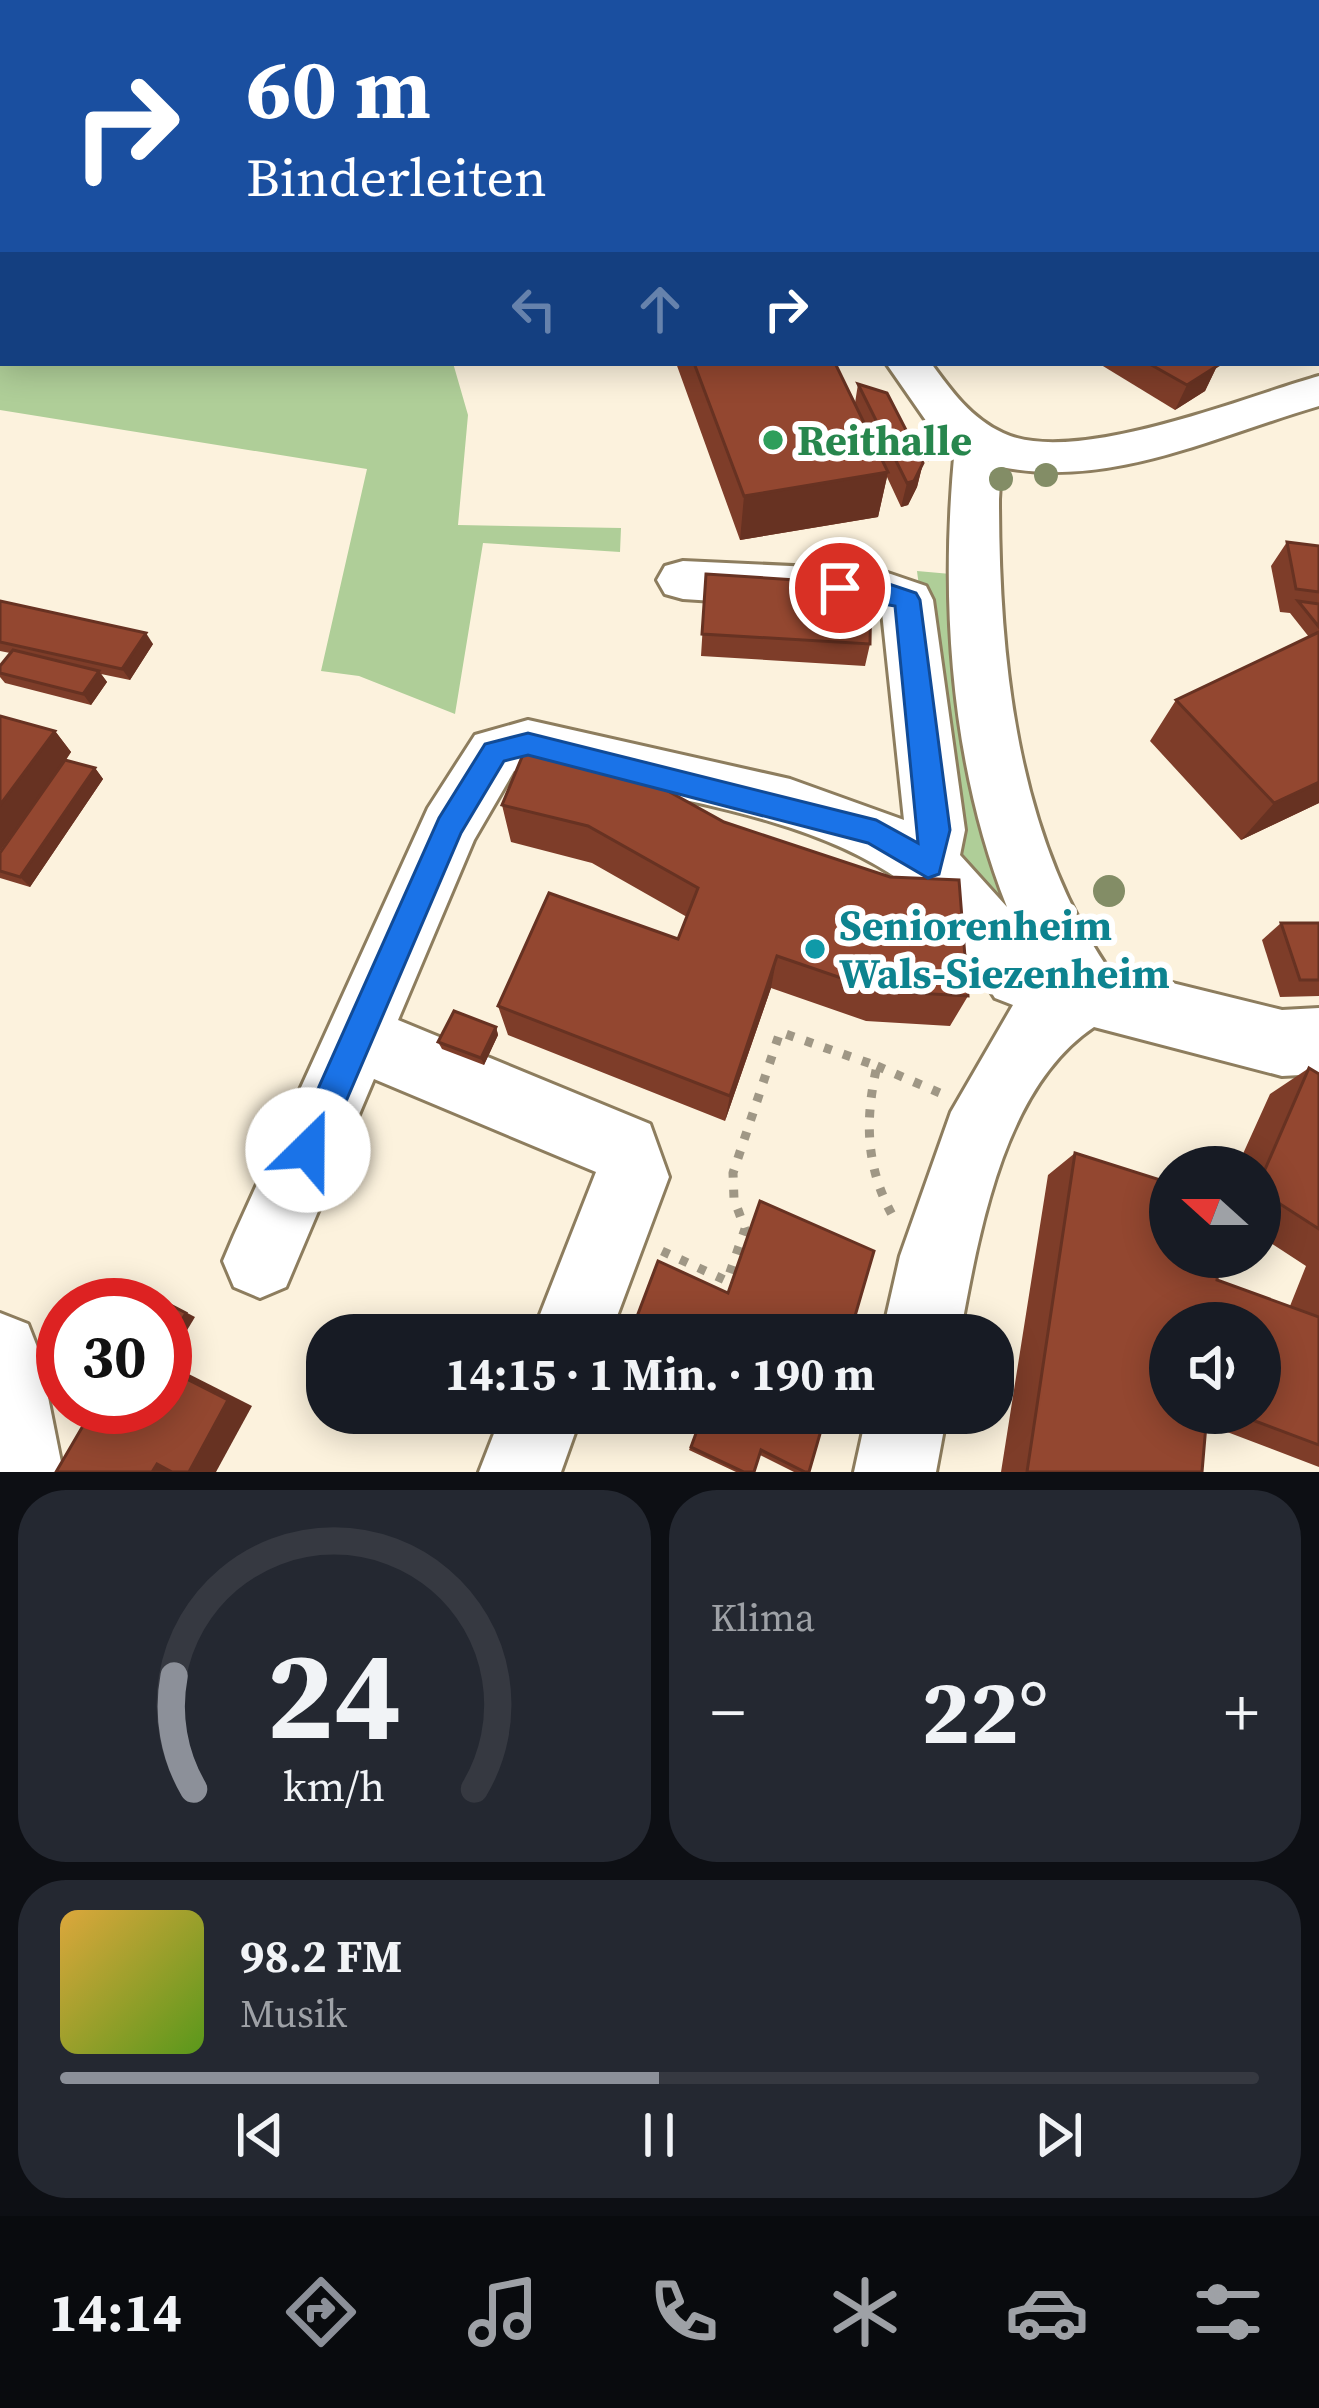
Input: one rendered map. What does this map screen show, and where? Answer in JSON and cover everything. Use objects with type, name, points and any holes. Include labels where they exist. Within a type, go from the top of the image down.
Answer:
[{"type":"street","points":[[910,366],[957,427],[976,464],[975,579],[988,725],[1021,853],[1048,930],[1087,994]]},
{"type":"street","points":[[1262,366],[1316,392]]},
{"type":"street","points":[[976,464],[1097,456],[1316,392]]},
{"type":"street","points":[[682,580],[880,590],[907,600],[935,830],[928,865]]},
{"type":"street","points":[[260,1261],[449,827],[495,752],[528,744],[876,833],[928,865],[987,931],[1018,976],[1282,1043],[1319,1042]]},
{"type":"street","points":[[926,1314],[937,1256],[986,1112],[1039,1025],[1087,994]]},
{"type":"street","points":[[356,1040],[424,1061],[625,1149],[633,1177],[579,1314]]},
{"type":"street","points":[[0,1352],[22,1472]]},
{"type":"street","points":[[520,1472],[534,1434]]},
{"type":"street","points":[[895,1472],[903,1434]]},
{"type":"path","points":[[902,429],[947,474],[976,464]]},
{"type":"path","points":[[666,1253],[727,1281],[745,1229],[734,1198],[733,1173],[779,1032],[877,1066],[986,1112]]},
{"type":"path","points":[[877,1066],[865,1127],[871,1166],[890,1214],[910,1240],[937,1256]]},
{"type":"green space","points":[[0,366],[454,366],[468,415],[458,525],[621,528],[620,552],[483,543],[455,714],[359,676],[321,671],[367,469],[0,410]]},
{"type":"green space","points":[[917,571],[962,575],[1045,976],[952,841]]},
{"type":"building","name":"Reithalle","points":[[695,366],[836,366],[888,472],[744,496]]},
{"type":"building","points":[[1153,366],[1217,366],[1187,385]]},
{"type":"building","points":[[858,384],[887,393],[923,463],[914,481],[907,483]]},
{"type":"building","points":[[1287,542],[1319,546],[1319,592],[1296,589]]},
{"type":"building","points":[[706,574],[871,585],[870,644],[702,634]]},
{"type":"building","points":[[0,601],[146,633],[122,669],[0,642]]},
{"type":"building","points":[[1298,601],[1319,604],[1319,627]]},
{"type":"building","points":[[1319,632],[1319,782],[1274,803],[1176,700]]},
{"type":"building","points":[[13,650],[99,671],[83,694],[0,673]]},
{"type":"building","points":[[0,716],[55,731],[0,805]]},
{"type":"building","name":"Seniorenheim Wals-Siezenheim","points":[[527,745],[612,760],[724,822],[890,877],[959,880],[968,996],[879,991],[777,956],[730,1096],[498,1006],[549,893],[678,939],[698,888],[588,826],[502,805]]},
{"type":"building","points":[[65,760],[95,768],[20,877],[0,871],[0,853]]},
{"type":"building","points":[[1281,923],[1319,923],[1319,980],[1300,980]]},
{"type":"building","points":[[454,1011],[496,1027],[481,1058],[438,1042]]},
{"type":"building","points":[[1309,1068],[1319,1074],[1319,1229],[1281,1205],[1281,1146],[1275,1146]]},
{"type":"building","points":[[1075,1153],[1149,1176],[1149,1278],[1217,1278],[1278,1302],[1149,1302],[1149,1434],[1205,1434],[1202,1472],[1027,1472]]},
{"type":"building","points":[[760,1201],[874,1251],[856,1314],[638,1314],[658,1261],[728,1293]]},
{"type":"building","points":[[1281,1303],[1319,1317],[1319,1445],[1281,1431]]},
{"type":"building","points":[[192,1382],[228,1400],[189,1472],[172,1472],[157,1464],[152,1472],[56,1472],[78,1434],[192,1434]]},
{"type":"building","points":[[696,1434],[820,1434],[809,1472],[761,1450],[754,1472],[744,1472],[691,1447]]},
{"type":"place","name":"Reithalle","points":[[773,440]]},
{"type":"place","name":"Seniorenheim Wals-Siezenheim","points":[[815,949]]},
{"type":"route","points":[[308,1150],[449,827],[495,752],[528,744],[781,806],[876,833],[928,865],[935,830],[907,600],[880,590],[840,588]]}]
